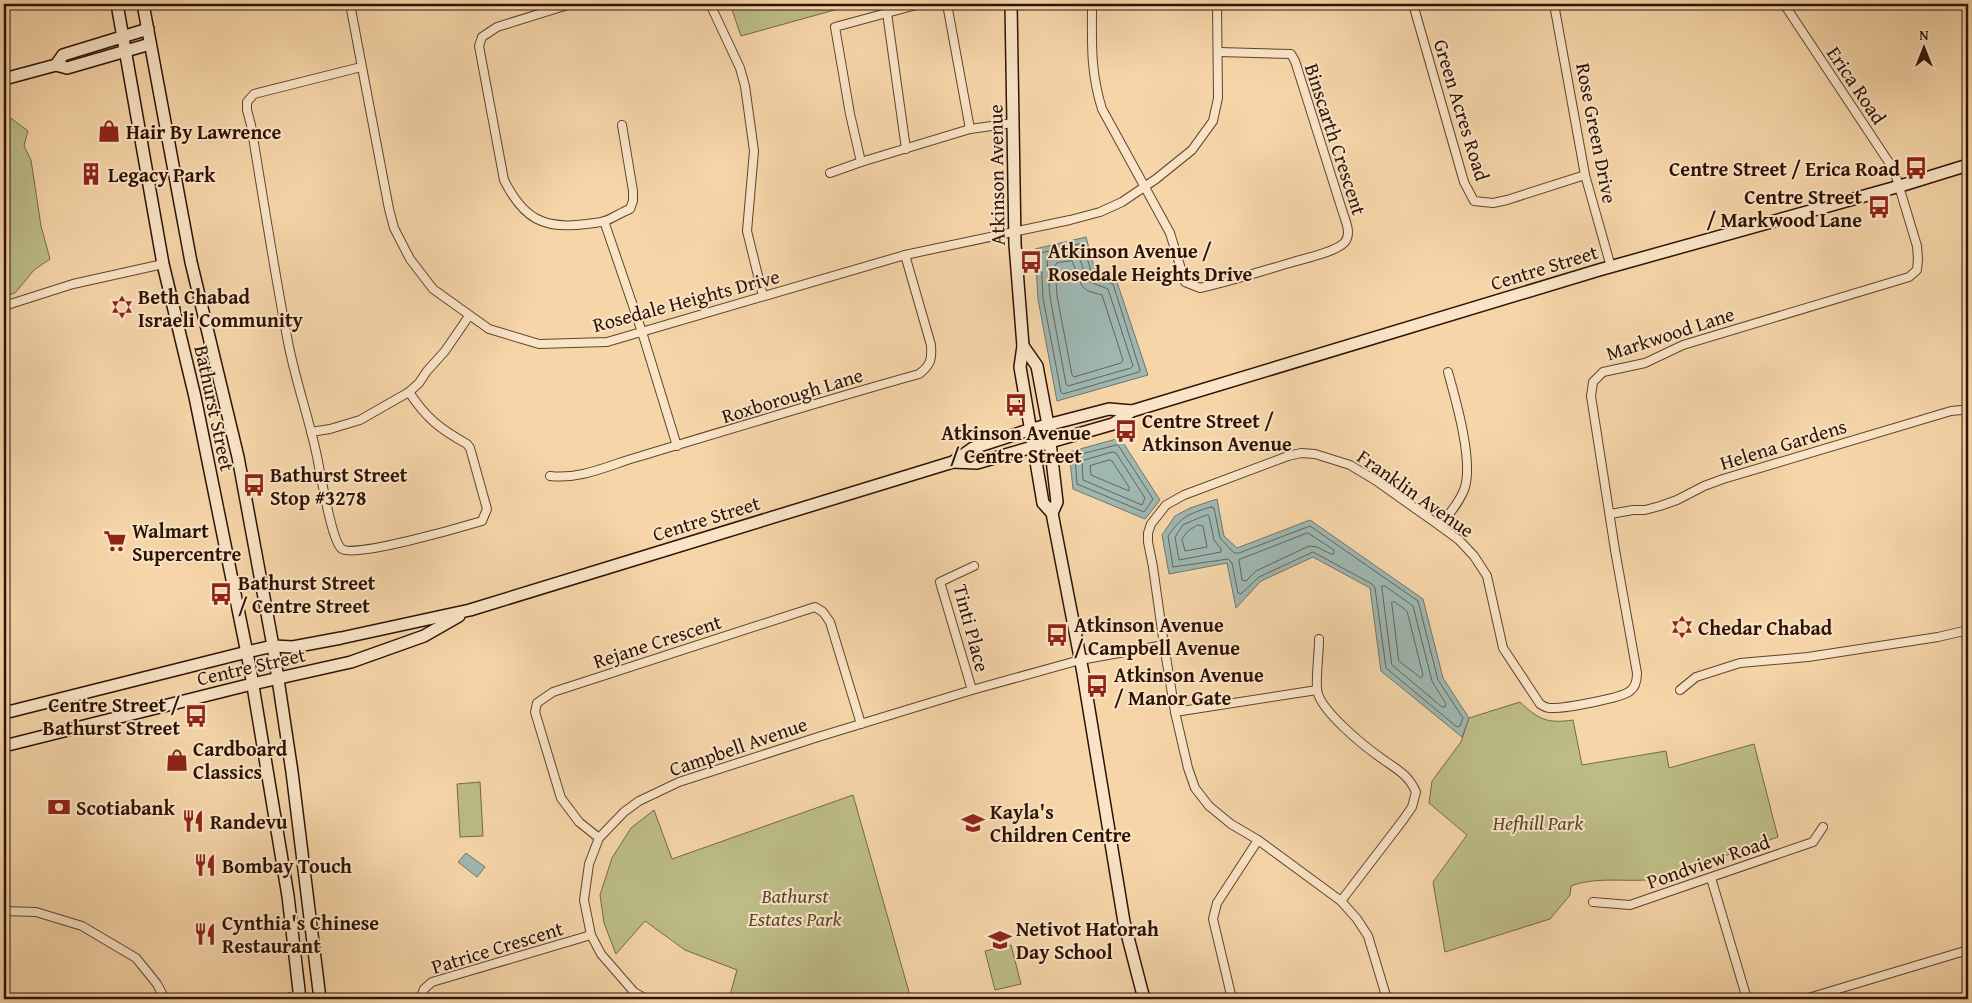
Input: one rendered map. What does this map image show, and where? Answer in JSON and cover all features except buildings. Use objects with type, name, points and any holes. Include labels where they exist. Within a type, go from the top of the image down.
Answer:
[{"type":"main road","name":"Bathurst Street","points":[[116,4],[162,264],[195,397],[247,652],[288,896],[299,997]]},
{"type":"main road","name":"Bathurst Street","points":[[143,4],[191,262],[238,457],[273,646],[292,772],[320,999]]},
{"type":"main road","name":"Atkinson Avenue","points":[[1011,4],[1016,231],[1023,346],[1020,367],[1043,503],[1052,513],[1080,660],[1124,922],[1144,999]]},
{"type":"main road","points":[[56,65],[63,55],[148,30]]},
{"type":"main road","points":[[4,79],[56,65],[66,68],[150,44]]},
{"type":"main road","name":"Centre Street","points":[[953,462],[977,463],[1113,424],[1132,411],[1611,267],[1900,186],[1968,165]]},
{"type":"main road","name":"Atkinson Avenue","points":[[1023,346],[1037,366],[1048,425],[1057,502],[1052,513]]},
{"type":"main road","name":"Centre Street","points":[[4,713],[273,646],[293,647],[470,610],[953,462],[973,448],[1032,429],[1109,409],[1132,411]]},
{"type":"main road","name":"Centre Street","points":[[4,746],[252,684],[351,662],[424,636],[470,610]]},
{"type":"street","name":"Rosedale Heights Drive","points":[[350,4],[389,209],[394,228],[410,259],[433,289],[469,316],[489,329],[539,344],[607,342],[905,255],[1070,220],[1100,212],[1122,202],[1192,150],[1213,121],[1218,98],[1217,4]]},
{"type":"street","points":[[571,4],[496,27],[482,37],[478,46],[504,180],[514,199],[538,220],[554,225],[571,227],[604,221],[630,209],[633,202],[633,191],[622,125]]},
{"type":"street","points":[[710,4],[740,68],[745,86],[754,151],[747,232],[763,296]]},
{"type":"street","points":[[861,162],[850,114],[835,27],[920,4]]},
{"type":"street","points":[[947,4],[970,130]]},
{"type":"street","points":[[1092,4],[1092,65],[1095,87],[1102,109],[1144,186]]},
{"type":"street","name":"Green Acres Road","points":[[1413,4],[1464,182],[1474,201],[1494,203],[1507,200],[1585,175]]},
{"type":"street","name":"Rose Green Drive","points":[[1554,4],[1585,175],[1611,267]]},
{"type":"street","name":"Erica Road","points":[[1784,4],[1894,170],[1900,186]]},
{"type":"street","points":[[887,13],[906,149]]},
{"type":"street","name":"Binscarth Crescent","points":[[1144,186],[1170,233],[1182,276],[1185,282],[1192,287],[1211,286],[1315,255],[1344,243],[1348,228],[1295,61],[1291,54],[1219,52]]},
{"type":"street","points":[[361,67],[254,94],[247,102],[288,343],[334,532],[338,545],[344,551],[356,552],[398,543],[482,521],[487,509],[470,448],[467,444],[438,427],[426,416],[409,392]]},
{"type":"street","points":[[830,173],[970,130],[1013,124]]},
{"type":"street","name":"Markwood Lane","points":[[1633,689],[1637,673],[1591,396],[1591,388],[1595,378],[1603,372],[1645,363],[1683,344],[1909,277],[1917,270],[1917,246],[1900,186]]},
{"type":"street","points":[[604,221],[642,332],[677,446]]},
{"type":"street","name":"Roxborough Lane","points":[[550,476],[576,476],[919,374],[932,360],[931,345],[905,255]]},
{"type":"street","points":[[4,306],[73,284],[162,264]]},
{"type":"street","points":[[311,432],[330,429],[360,420],[409,392],[445,350],[469,316]]},
{"type":"street","points":[[1440,526],[1465,489],[1467,479],[1464,443],[1455,396],[1448,372]]},
{"type":"street","name":"Helena Gardens","points":[[1610,514],[1652,508],[1677,500],[1717,481],[1772,464],[1951,411],[1961,410],[1968,412]]},
{"type":"street","name":"Franklin Avenue","points":[[1386,999],[1368,936],[1357,919],[1341,901],[1258,840],[1231,824],[1209,806],[1194,788],[1175,712],[1148,542],[1151,524],[1166,505],[1184,495],[1288,456],[1301,453],[1315,454],[1350,465],[1375,480],[1468,548],[1481,565],[1491,589],[1499,636],[1503,648],[1540,704],[1544,707],[1560,707],[1625,695],[1633,689]]},
{"type":"street","name":"Tinti Place","points":[[972,690],[940,582],[974,566]]},
{"type":"street","name":"Rejane Crescent","points":[[599,838],[579,822],[561,798],[535,712],[537,703],[553,692],[815,607],[823,612],[830,622],[861,724]]},
{"type":"street","points":[[1680,690],[1696,677],[1740,663],[1808,657],[1938,637],[1968,630]]},
{"type":"street","points":[[1319,639],[1317,690],[1321,702],[1366,747],[1409,779],[1416,792],[1412,806],[1403,820],[1341,901]]},
{"type":"street","name":"Campbell Avenue","points":[[646,999],[634,992],[612,969],[601,954],[591,935],[584,900],[590,864],[599,838],[624,812],[639,801],[661,789],[818,736],[972,690],[1080,660],[1164,645]]},
{"type":"street","points":[[1175,712],[1317,690]]},
{"type":"street","name":"Pondview Road","points":[[1593,902],[1630,905],[1813,842],[1823,827]]},
{"type":"street","points":[[1232,999],[1213,919],[1217,903],[1258,840]]},
{"type":"street","points":[[1711,878],[1747,999]]},
{"type":"street","points":[[4,911],[36,912],[82,926],[136,958],[165,999]]},
{"type":"street","name":"Patrice Crescent","points":[[420,999],[424,989],[432,982],[591,935]]},
{"type":"street","points":[[1805,999],[1968,950]]},
{"type":"street","points":[[282,999],[299,997]]},
{"type":"green space","points":[[730,4],[856,4],[741,36]]},
{"type":"green space","points":[[4,113],[28,131],[24,146],[31,160],[41,226],[50,259],[34,270],[15,293],[4,296]]},
{"type":"green space","name":"Hefhill Park","points":[[1520,702],[1532,713],[1544,719],[1550,721],[1573,720],[1582,765],[1666,751],[1669,768],[1754,744],[1778,837],[1662,878],[1651,880],[1593,881],[1571,886],[1570,895],[1550,919],[1445,952],[1433,882],[1467,835],[1429,803],[1432,781],[1461,742],[1469,718]]},
{"type":"green space","points":[[480,782],[483,836],[460,837],[457,784]]},
{"type":"green space","name":"Bathurst Estates Park","points":[[853,795],[911,999],[729,999],[737,970],[685,950],[645,921],[616,954],[604,923],[600,895],[612,858],[631,828],[654,810],[672,859]]},
{"type":"green space","points":[[1011,945],[1021,984],[995,990],[985,951]]},
{"type":"water","points":[[1086,237],[1096,274],[1116,279],[1148,375],[1057,401],[1038,299],[1035,249]]},
{"type":"water","points":[[1120,438],[1160,500],[1145,519],[1073,489],[1069,452]]},
{"type":"water","points":[[1217,499],[1224,536],[1237,548],[1310,520],[1423,599],[1443,678],[1469,718],[1462,737],[1381,671],[1370,588],[1313,557],[1261,581],[1236,608],[1227,563],[1169,574],[1162,535],[1175,516],[1190,508]]},
{"type":"water","points":[[466,853],[485,867],[477,877],[458,862]]},
{"type":"place","name":"Hair By Lawrence","points":[[109,131]]},
{"type":"place","name":"Centre Street / Erica Road","points":[[1916,168]]},
{"type":"place","name":"Legacy Park","points":[[91,174]]},
{"type":"place","name":"Centre Street / Markwood Lane","points":[[1879,207]]},
{"type":"place","name":"Atkinson Avenue / Rosedale Heights Drive","points":[[1031,262]]},
{"type":"place","name":"Beth Chabad Israeli Community","points":[[122,307]]},
{"type":"place","name":"Atkinson Avenue / Centre Street","points":[[1016,405]]},
{"type":"place","name":"Centre Street / Atkinson Avenue","points":[[1126,431]]},
{"type":"place","name":"Bathurst Street Stop #3278","points":[[254,485]]},
{"type":"place","name":"Walmart Supercentre","points":[[115,541]]},
{"type":"place","name":"Bathurst Street / Centre Street","points":[[221,594]]},
{"type":"place","name":"Chedar Chabad","points":[[1682,627]]},
{"type":"place","name":"Atkinson Avenue / Campbell Avenue","points":[[1057,635]]},
{"type":"place","name":"Atkinson Avenue / Manor Gate","points":[[1097,686]]},
{"type":"place","name":"Centre Street / Bathurst Street","points":[[196,716]]},
{"type":"place","name":"Cardboard Classics","points":[[177,760]]},
{"type":"place","name":"Scotiabank","points":[[59,807]]},
{"type":"place","name":"Randevu","points":[[193,821]]},
{"type":"place","name":"Kayla's Children Centre","points":[[973,823]]},
{"type":"place","name":"Bombay Touch","points":[[205,865]]},
{"type":"place","name":"Cynthia's Chinese Restaurant","points":[[205,934]]},
{"type":"place","name":"Netivot Hatorah Day School","points":[[1000,940]]}]
